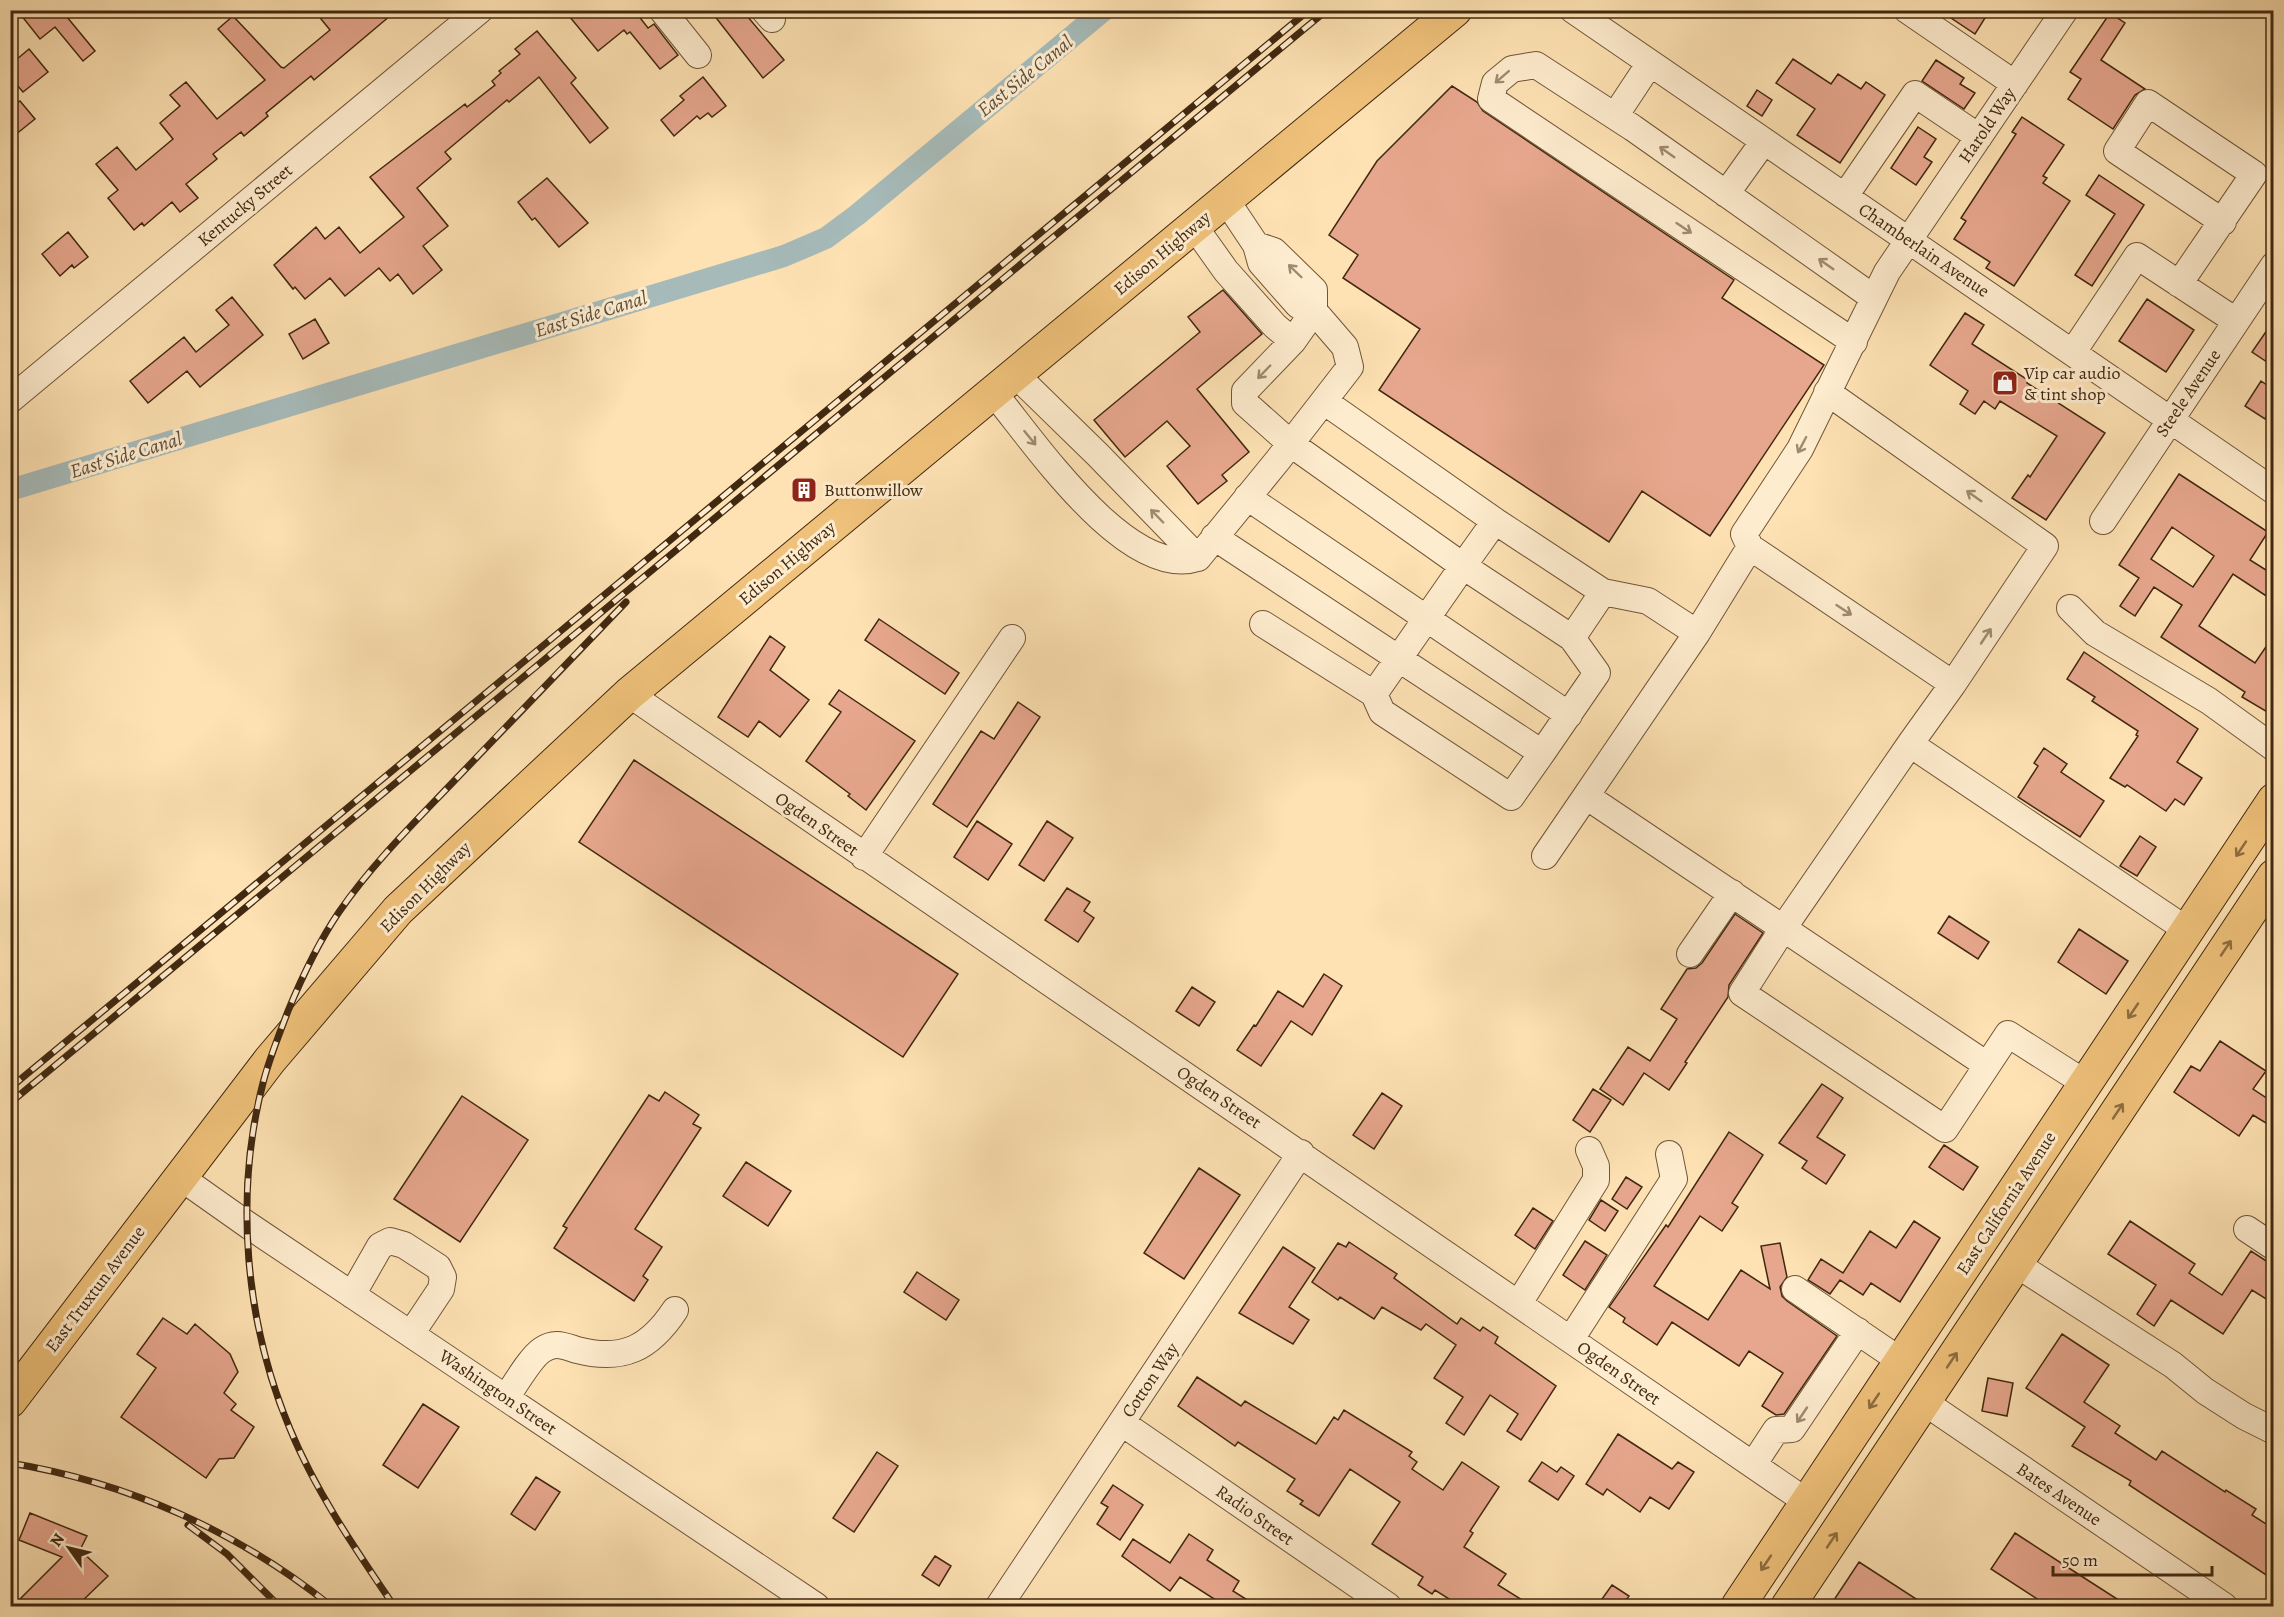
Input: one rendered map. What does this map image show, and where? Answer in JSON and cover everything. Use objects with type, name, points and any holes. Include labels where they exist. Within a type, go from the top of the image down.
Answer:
[{"type":"main road","name":"Edison Highway","points":[[180,1177],[270,1060],[398,910],[629,694],[1455,10]]},
{"type":"main road","name":"East California Avenue","points":[[1738,1606],[2274,800]]},
{"type":"main road","points":[[1788,1606],[2274,876]]},
{"type":"main road","points":[[2017,1262],[2089,1118],[2092,1100],[2085,1083]]},
{"type":"main road","name":"East Truxtun Avenue","points":[[10,1401],[180,1177]]},
{"type":"main road","points":[[1924,1402],[1916,1387],[1922,1365],[1984,1270],[1991,1226]]},
{"type":"street","name":"Kentucky Street","points":[[10,400],[480,10]]},
{"type":"street","points":[[662,10],[698,55]]},
{"type":"street","name":"Chamberlain Avenue","points":[[1574,10],[2274,491]]},
{"type":"street","points":[[1907,10],[1935,18],[2015,84]]},
{"type":"street","name":"Harold Way","points":[[1750,547],[1744,534],[1800,449],[1887,272],[2065,10]]},
{"type":"street","points":[[1615,116],[1650,63]]},
{"type":"street","points":[[1854,342],[1491,99],[1495,83],[1512,69],[1536,65],[1615,116],[1874,298]]},
{"type":"street","points":[[1845,196],[1915,94],[1979,136]]},
{"type":"street","points":[[2179,284],[2223,222],[2254,174],[2148,103],[2117,151],[2223,222]]},
{"type":"street","points":[[1726,194],[1764,141]]},
{"type":"street","points":[[1226,200],[1256,245],[1274,251],[1314,290],[1314,311],[1293,341],[1245,391],[1245,404],[1291,444],[1463,566],[1572,638],[1597,673],[1511,797],[1382,712],[1374,694],[1263,624]]},
{"type":"street","points":[[1194,226],[1226,271],[1275,326],[1293,341]]},
{"type":"street","points":[[2073,352],[2137,256],[2236,321]]},
{"type":"street","name":"Steele Avenue","points":[[2103,521],[2274,265]]},
{"type":"street","points":[[1004,383],[1035,443],[1056,473],[1088,507],[1130,542],[1157,557],[1170,561],[1188,561],[1198,558],[1350,368],[1345,347],[1314,311]]},
{"type":"street","points":[[1004,383],[1098,455],[1198,558]]},
{"type":"street","points":[[1827,392],[2045,546],[1953,684],[1784,927],[1742,993],[1945,1129],[2008,1034],[2085,1083]]},
{"type":"street","points":[[1325,402],[1495,521],[1603,592],[1648,601],[1697,633]]},
{"type":"street","points":[[1247,497],[1569,715]]},
{"type":"street","points":[[1374,694],[1495,521]]},
{"type":"street","points":[[1214,537],[1542,753]]},
{"type":"street","points":[[1545,856],[1697,633],[1750,547],[1953,684]]},
{"type":"street","points":[[1572,638],[1603,592]]},
{"type":"street","points":[[2070,608],[2095,633],[2209,701],[2274,748]]},
{"type":"street","points":[[864,857],[1012,638]]},
{"type":"street","name":"Ogden Street","points":[[629,694],[1807,1502]]},
{"type":"street","points":[[1910,744],[2187,930]]},
{"type":"street","points":[[1586,796],[1988,1065]]},
{"type":"street","points":[[1690,954],[1732,893]]},
{"type":"street","points":[[1519,1303],[1596,1180],[1596,1166],[1589,1150]]},
{"type":"street","name":"Cotton Way","points":[[999,1606],[1301,1153]]},
{"type":"street","points":[[1571,1339],[1674,1179],[1669,1154]]},
{"type":"street","name":"Washington Street","points":[[180,1177],[248,1226],[816,1606]]},
{"type":"street","points":[[2247,1229],[2274,1247]]},
{"type":"street","points":[[352,1295],[380,1246],[390,1241],[404,1245],[438,1267],[443,1277],[441,1289],[411,1334]]},
{"type":"street","points":[[2017,1262],[2173,1365],[2205,1391],[2244,1416],[2274,1431]]},
{"type":"street","points":[[1795,1289],[1901,1361]]},
{"type":"street","points":[[506,1398],[542,1350],[558,1344],[605,1355],[642,1347],[662,1330],[675,1310]]},
{"type":"street","points":[[1752,1465],[1776,1430],[1792,1430],[1858,1331]]},
{"type":"street","name":"Bates Avenue","points":[[1924,1402],[2224,1606]]},
{"type":"street","name":"Radio Street","points":[[1122,1423],[1388,1606]]},
{"type":"building","points":[[17,10],[75,10],[67,17],[95,51],[83,61],[55,27],[40,39]]},
{"type":"building","points":[[330,10],[397,10],[314,80],[311,76],[266,113],[268,116],[244,136],[241,132],[213,154],[217,159],[186,184],[198,198],[180,212],[172,202],[144,226],[142,223],[134,230],[108,198],[118,190],[96,164],[117,147],[136,170],[173,139],[160,123],[180,106],[170,95],[186,82],[217,119],[265,80],[218,29],[233,16],[284,68],[330,30],[321,19]]},
{"type":"building","points":[[564,10],[634,10],[648,28],[654,24],[678,55],[660,69],[630,32],[627,34],[624,30],[598,51]]},
{"type":"building","points":[[710,10],[742,10],[784,60],[763,78]]},
{"type":"building","points":[[1939,10],[1990,10],[1975,34]]},
{"type":"building","points":[[2110,13],[2125,23],[2101,60],[2145,89],[2135,95],[2113,129],[2068,99],[2081,79],[2070,72]]},
{"type":"building","points":[[537,31],[576,78],[571,83],[608,128],[590,143],[539,77],[509,102],[507,100],[445,152],[451,159],[417,188],[448,226],[423,246],[442,270],[413,294],[398,274],[390,281],[379,268],[345,296],[330,278],[305,299],[295,287],[293,289],[274,265],[316,227],[325,239],[339,227],[360,253],[404,217],[370,177],[465,104],[467,107],[495,85],[492,81],[501,73],[499,71],[520,54],[515,49]]},
{"type":"building","points":[[29,49],[48,72],[23,92],[10,77],[10,65]]},
{"type":"building","points":[[1793,59],[1831,84],[1838,74],[1861,89],[1866,82],[1885,95],[1840,163],[1797,135],[1815,109],[1776,83]]},
{"type":"building","points":[[1936,60],[1964,78],[1960,84],[1975,93],[1964,109],[1922,81]]},
{"type":"building","points":[[703,77],[726,106],[712,117],[708,113],[700,119],[697,116],[674,136],[661,120],[684,100],[680,96]]},
{"type":"building","points":[[1452,86],[1477,102],[1483,111],[1734,280],[1722,298],[1824,365],[1710,536],[1642,491],[1609,542],[1379,390],[1420,329],[1343,278],[1358,255],[1329,235],[1377,161]]},
{"type":"building","points":[[1757,90],[1772,100],[1762,116],[1747,106]]},
{"type":"building","points":[[20,101],[35,119],[10,139],[10,108]]},
{"type":"building","points":[[2022,117],[2064,145],[2043,176],[2047,178],[2043,183],[2070,201],[2014,286],[1986,268],[1990,262],[1954,239],[1966,221],[1961,218],[2016,134],[2012,132]]},
{"type":"building","points":[[1918,127],[1936,139],[1924,157],[1932,162],[1916,185],[1891,168]]},
{"type":"building","points":[[2099,175],[2144,205],[2092,286],[2075,275],[2115,214],[2086,195]]},
{"type":"building","points":[[547,178],[588,223],[559,247],[518,202]]},
{"type":"building","points":[[68,232],[88,257],[74,268],[72,265],[60,276],[42,254]]},
{"type":"building","points":[[1223,290],[1262,334],[1197,389],[1249,452],[1222,475],[1227,481],[1198,504],[1167,466],[1190,446],[1167,421],[1125,457],[1094,420],[1200,332],[1188,317]]},
{"type":"building","points":[[232,297],[263,335],[200,387],[187,371],[148,403],[130,381],[184,337],[196,352],[229,325],[216,310]]},
{"type":"building","points":[[2147,299],[2194,330],[2166,372],[2119,341]]},
{"type":"building","points":[[1965,313],[1984,325],[1972,344],[2028,380],[2027,383],[2105,433],[2046,520],[2012,498],[2028,475],[2030,477],[2057,436],[2000,401],[1995,409],[1984,401],[1975,414],[1960,404],[1968,391],[1930,365]]},
{"type":"building","points":[[315,319],[329,343],[303,359],[289,334]]},
{"type":"building","points":[[2274,320],[2274,351],[2267,362],[2252,352]]},
{"type":"building","points":[[2261,381],[2274,390],[2274,405],[2265,419],[2245,406]]},
{"type":"building","points":[[2179,474],[2268,532],[2250,560],[2274,575],[2274,601],[2233,574],[2199,626],[2255,663],[2274,635],[2274,716],[2242,697],[2245,692],[2161,637],[2182,605],[2154,587],[2135,616],[2120,606],[2139,578],[2119,565]],"holes":[[[2172,527],[2214,556],[2193,587],[2151,559]]]},
{"type":"building","points":[[879,619],[959,673],[945,694],[865,640]]},
{"type":"building","points":[[770,636],[785,647],[770,670],[809,700],[780,737],[759,721],[748,737],[718,717]]},
{"type":"building","points":[[2084,652],[2198,729],[2177,762],[2202,778],[2184,805],[2175,799],[2166,811],[2127,785],[2125,787],[2110,778],[2138,736],[2136,735],[2138,731],[2092,701],[2095,697],[2067,679]]},
{"type":"building","points":[[839,690],[915,741],[866,810],[848,796],[850,794],[806,761],[841,712],[829,704]]},
{"type":"building","points":[[1018,702],[1040,717],[967,827],[933,804],[981,731],[994,739]]},
{"type":"building","points":[[2044,748],[2067,764],[2061,772],[2104,801],[2080,837],[2018,797],[2038,766],[2034,763]]},
{"type":"building","points":[[634,760],[958,974],[903,1057],[579,842]]},
{"type":"building","points":[[977,821],[1012,844],[988,880],[954,857]]},
{"type":"building","points":[[1047,821],[1073,838],[1044,881],[1019,865]]},
{"type":"building","points":[[2140,836],[2156,847],[2137,876],[2120,866]]},
{"type":"building","points":[[1067,888],[1090,902],[1084,911],[1094,918],[1078,942],[1045,920]]},
{"type":"building","points":[[1735,914],[1763,933],[1729,985],[1728,997],[1669,1090],[1644,1073],[1623,1105],[1600,1089],[1628,1047],[1650,1061],[1677,1019],[1661,1009],[1687,969],[1696,968],[1702,963]]},
{"type":"building","points":[[1949,916],[1989,942],[1978,959],[1938,933]]},
{"type":"building","points":[[2079,929],[2128,961],[2106,994],[2058,962]]},
{"type":"building","points":[[1324,974],[1342,986],[1312,1035],[1291,1021],[1261,1066],[1237,1050],[1254,1025],[1256,1026],[1278,991],[1303,1007]]},
{"type":"building","points":[[1192,987],[1215,1002],[1199,1026],[1176,1011]]},
{"type":"building","points":[[2220,1041],[2266,1071],[2253,1089],[2274,1103],[2274,1128],[2253,1115],[2239,1136],[2174,1092],[2191,1066],[2200,1071]]},
{"type":"building","points":[[1822,1084],[1843,1098],[1817,1137],[1845,1155],[1826,1184],[1802,1168],[1807,1161],[1779,1143]]},
{"type":"building","points":[[1593,1089],[1611,1100],[1590,1132],[1573,1120]]},
{"type":"building","points":[[665,1092],[699,1115],[693,1124],[701,1128],[635,1229],[662,1247],[643,1276],[648,1280],[634,1301],[554,1248],[567,1228],[563,1226],[649,1095],[659,1101]]},
{"type":"building","points":[[1382,1093],[1402,1106],[1374,1149],[1353,1135]]},
{"type":"building","points":[[462,1096],[528,1140],[460,1242],[394,1199]]},
{"type":"building","points":[[1729,1132],[1763,1155],[1732,1203],[1738,1207],[1722,1231],[1700,1216],[1654,1286],[1708,1320],[1741,1270],[1770,1289],[1761,1246],[1780,1243],[1787,1277],[1780,1287],[1782,1296],[1837,1336],[1784,1414],[1776,1415],[1762,1406],[1783,1373],[1749,1351],[1739,1366],[1672,1322],[1657,1345],[1623,1322],[1625,1318],[1609,1307],[1666,1225],[1668,1227]]},
{"type":"building","points":[[1944,1145],[1978,1167],[1963,1190],[1929,1167]]},
{"type":"building","points":[[746,1162],[791,1191],[768,1226],[723,1196]]},
{"type":"building","points":[[1199,1168],[1240,1195],[1184,1279],[1144,1253]]},
{"type":"building","points":[[1626,1177],[1642,1187],[1627,1209],[1612,1199]]},
{"type":"building","points":[[1601,1200],[1618,1211],[1605,1231],[1589,1220]]},
{"type":"building","points":[[1533,1208],[1553,1221],[1535,1249],[1515,1235]]},
{"type":"building","points":[[1914,1221],[1940,1238],[1900,1302],[1871,1283],[1863,1295],[1840,1280],[1830,1294],[1808,1280],[1821,1259],[1843,1273],[1870,1231],[1896,1248]]},
{"type":"building","points":[[2130,1221],[2195,1264],[2189,1273],[2222,1295],[2251,1251],[2274,1266],[2274,1304],[2252,1290],[2223,1334],[2171,1300],[2154,1326],[2137,1314],[2156,1285],[2108,1254]]},
{"type":"building","points":[[1585,1241],[1607,1255],[1585,1290],[1563,1275]]},
{"type":"building","points":[[1349,1242],[1397,1274],[1394,1278],[1457,1324],[1461,1318],[1480,1331],[1483,1327],[1498,1337],[1495,1343],[1556,1386],[1521,1440],[1507,1431],[1518,1414],[1490,1395],[1464,1435],[1446,1423],[1463,1397],[1434,1378],[1456,1345],[1426,1324],[1421,1330],[1382,1307],[1374,1319],[1340,1297],[1338,1300],[1312,1282],[1338,1243],[1346,1247]]},
{"type":"building","points":[[1283,1247],[1315,1268],[1289,1307],[1309,1320],[1293,1344],[1239,1313]]},
{"type":"building","points":[[917,1272],[959,1300],[946,1320],[904,1292]]},
{"type":"building","points":[[163,1318],[187,1334],[195,1324],[230,1354],[238,1372],[224,1393],[236,1404],[231,1410],[254,1427],[234,1458],[219,1459],[206,1478],[121,1417],[156,1368],[137,1354]]},
{"type":"building","points":[[2062,1334],[2109,1365],[2084,1402],[2120,1426],[2115,1433],[2156,1460],[2162,1451],[2225,1492],[2226,1490],[2256,1509],[2252,1515],[2274,1529],[2274,1580],[2129,1485],[2131,1481],[2072,1446],[2085,1427],[2026,1388]]},
{"type":"building","points":[[1197,1377],[1241,1406],[1245,1401],[1316,1444],[1334,1417],[1338,1420],[1344,1410],[1412,1452],[1409,1456],[1417,1462],[1412,1469],[1443,1490],[1462,1462],[1499,1487],[1470,1531],[1473,1533],[1464,1547],[1506,1574],[1498,1585],[1532,1606],[1460,1606],[1435,1590],[1432,1594],[1418,1585],[1423,1577],[1372,1544],[1400,1502],[1350,1469],[1319,1516],[1300,1504],[1303,1501],[1287,1491],[1295,1479],[1238,1442],[1235,1446],[1178,1406]]},
{"type":"building","points":[[1988,1378],[2013,1383],[2007,1416],[1982,1411]]},
{"type":"building","points":[[423,1404],[459,1427],[418,1488],[383,1465]]},
{"type":"building","points":[[1618,1434],[1672,1469],[1678,1462],[1694,1472],[1669,1509],[1650,1497],[1640,1512],[1607,1489],[1603,1495],[1586,1484]]},
{"type":"building","points":[[877,1452],[898,1466],[854,1532],[833,1518]]},
{"type":"building","points":[[1542,1462],[1557,1472],[1561,1467],[1574,1476],[1558,1500],[1529,1481]]},
{"type":"building","points":[[536,1477],[560,1492],[535,1530],[511,1514]]},
{"type":"building","points":[[1113,1485],[1143,1505],[1120,1540],[1097,1524],[1108,1507],[1101,1503]]},
{"type":"building","points":[[30,1513],[87,1536],[80,1550],[108,1576],[77,1606],[13,1606],[62,1557],[19,1540]]},
{"type":"building","points":[[2015,1533],[2128,1606],[2048,1606],[1991,1569]]},
{"type":"building","points":[[1189,1534],[1213,1550],[1207,1560],[1239,1581],[1233,1591],[1257,1606],[1225,1606],[1180,1577],[1170,1591],[1122,1556],[1133,1539],[1170,1563]]},
{"type":"building","points":[[935,1556],[951,1566],[939,1586],[922,1575]]},
{"type":"building","points":[[1859,1562],[1927,1606],[1830,1606]]},
{"type":"building","points":[[1612,1585],[1629,1596],[1622,1606],[1597,1606]]},
{"type":"waterway","name":"East Side Canal","points":[[10,490],[784,256],[826,238],[857,215],[1104,10]]},
{"type":"railway","points":[[10,1088],[1309,10]]},
{"type":"railway","points":[[10,1103],[1327,10]]},
{"type":"railway","points":[[394,1606],[324,1498],[300,1452],[275,1388],[263,1346],[254,1302],[247,1214],[254,1126],[263,1083],[288,1011],[305,973],[324,936],[352,894],[409,828],[626,602]]},
{"type":"railway","points":[[10,1463],[97,1483],[180,1514],[258,1555],[296,1579],[331,1606]]},
{"type":"railway","points":[[188,1525],[227,1554],[279,1606]]},
{"type":"place","name":"Vip car audio & tint shop","points":[[2005,383]]},
{"type":"place","name":"Buttonwillow","points":[[804,490]]}]
